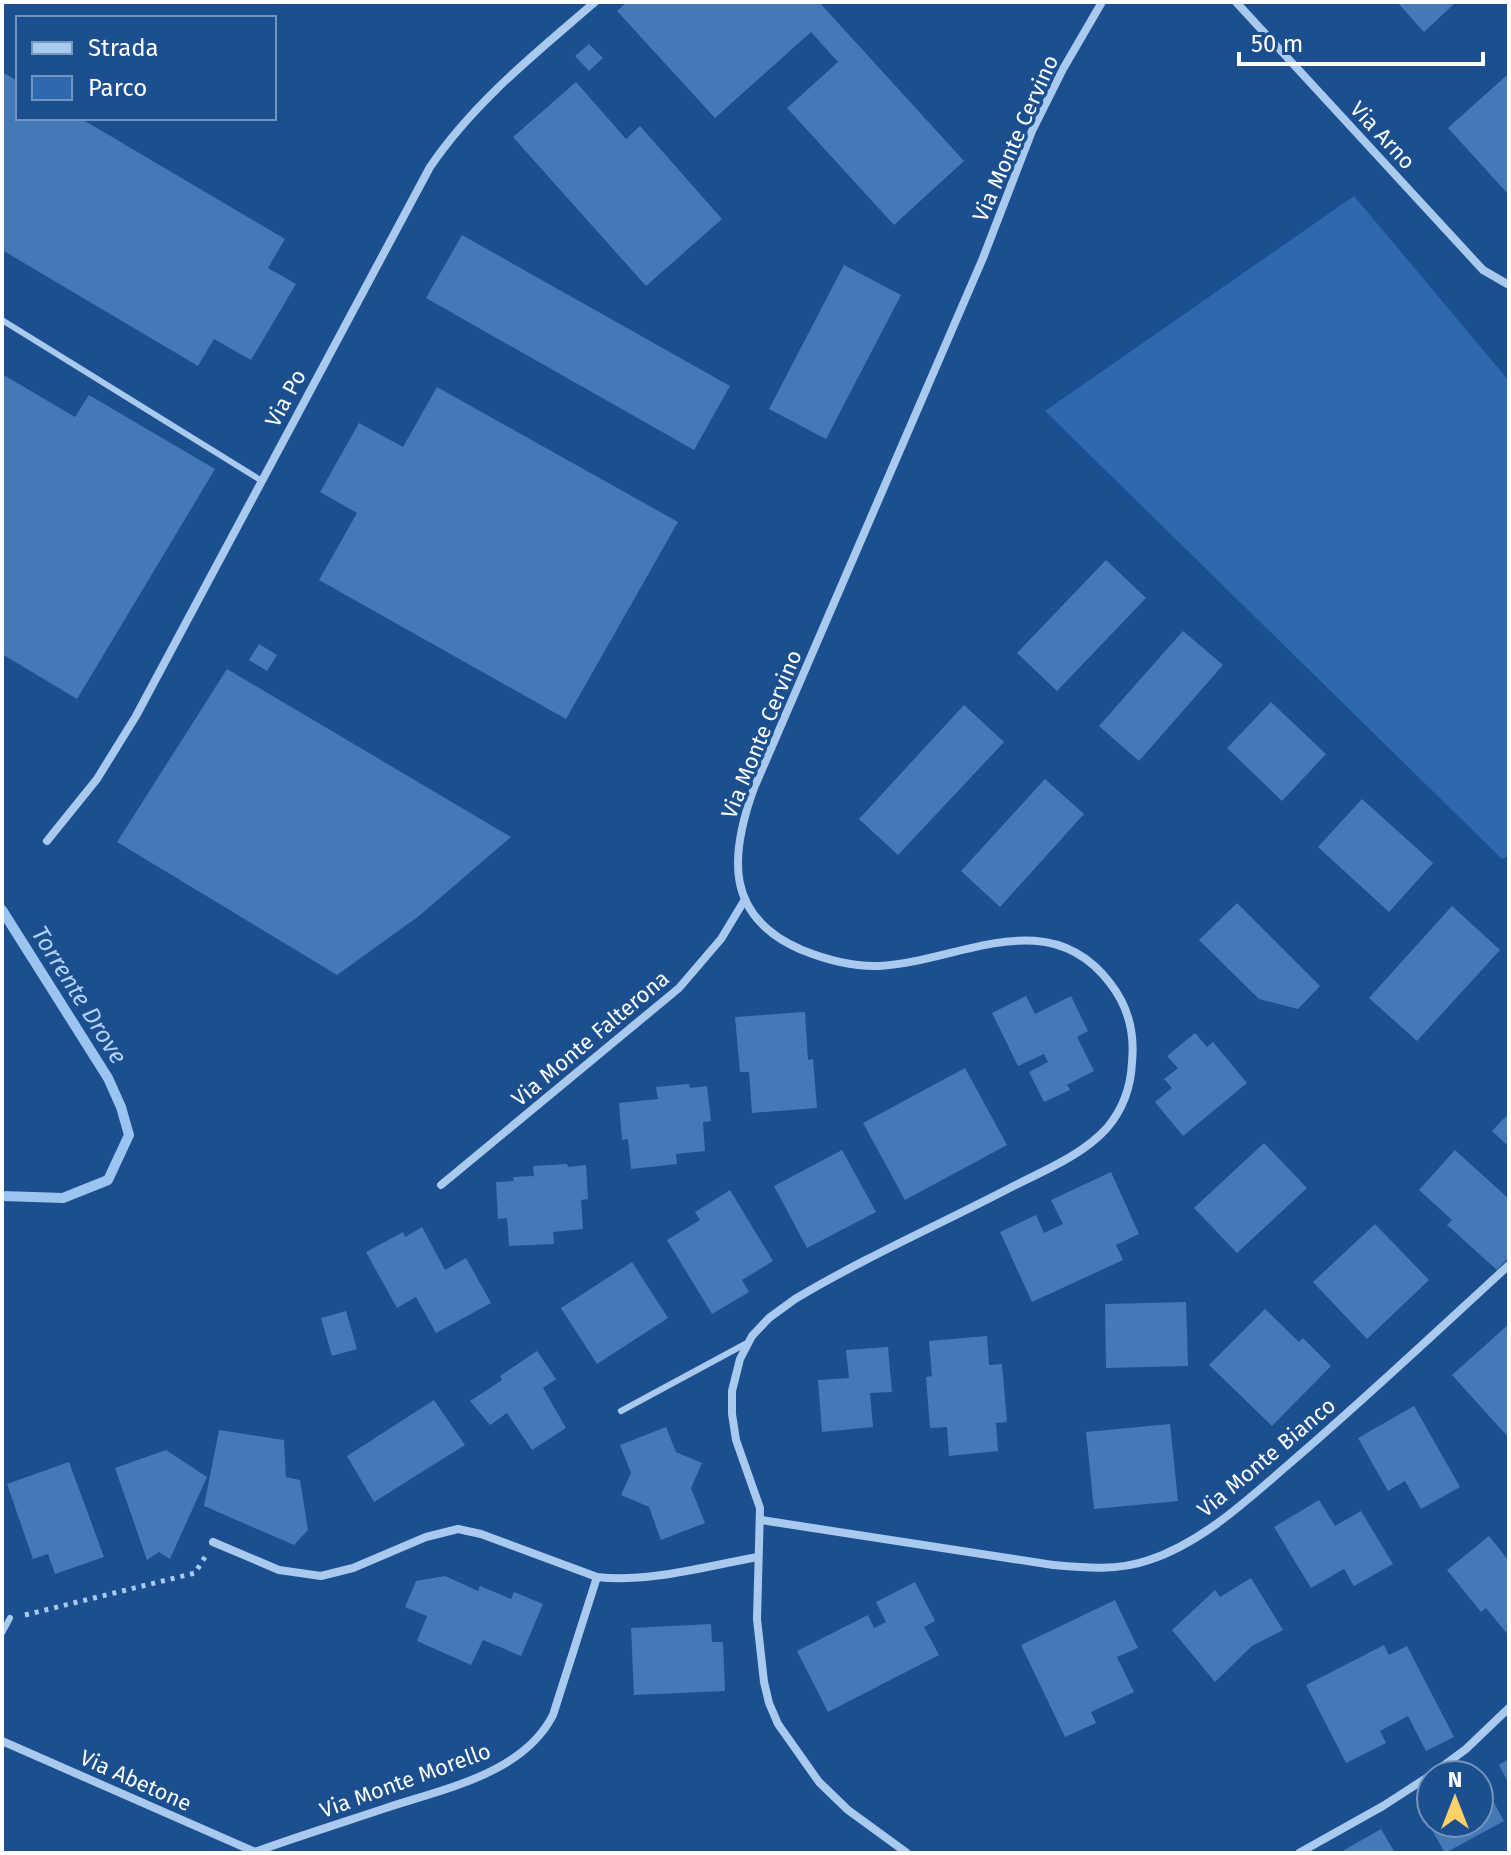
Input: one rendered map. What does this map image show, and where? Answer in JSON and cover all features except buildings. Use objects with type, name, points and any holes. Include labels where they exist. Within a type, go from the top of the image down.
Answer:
[{"type":"street","name":"Via Po","points":[[47,841],[97,779],[120,743],[401,217],[444,146],[502,84],[595,2]]},
{"type":"street","name":"Via Monte Cervino","points":[[744,901],[737,860],[742,824],[754,788],[977,272],[1032,131],[1102,2]]},
{"type":"street","name":"Via Arno","points":[[1236,2],[1483,270],[1509,285]]},
{"type":"street","name":"Via Monte Falterona","points":[[441,1185],[679,988],[721,939],[744,901]]},
{"type":"street","points":[[744,901],[758,920],[785,941],[822,958],[851,964],[877,966],[904,963],[1011,941],[1060,945],[1094,965],[1115,989],[1128,1016],[1133,1047],[1130,1079],[1123,1104],[1106,1129],[1052,1167],[809,1291],[769,1318],[747,1343],[734,1380],[732,1414],[736,1440],[757,1497],[761,1520],[757,1619],[760,1661],[769,1703],[778,1724],[804,1763],[833,1797],[868,1827],[907,1853]]},
{"type":"street","name":"Via Monte Bianco","points":[[761,1520],[1065,1566],[1097,1569],[1149,1560],[1181,1546],[1235,1510],[1324,1435],[1509,1265]]},
{"type":"street","points":[[213,1542],[279,1570],[321,1576],[353,1568],[426,1537],[458,1529],[481,1534],[597,1577],[638,1578],[758,1557]]},
{"type":"street","name":"Via Monte Morello","points":[[254,1852],[478,1777],[525,1750],[542,1734],[558,1703],[597,1577]]},
{"type":"street","points":[[1453,1759],[1509,1708]]},
{"type":"street","name":"Via Abetone","points":[[2,1741],[254,1852]]},
{"type":"street","points":[[1299,1853],[1415,1785]]},
{"type":"lane","points":[[2,320],[262,481]]},
{"type":"lane","points":[[621,1411],[747,1343]]},
{"type":"lane","points":[[2,1633],[10,1618]]},
{"type":"path","points":[[10,1618],[195,1573],[213,1542]]},
{"type":"green space","points":[[1354,196],[1509,381],[1509,856],[1502,859],[1045,411]]},
{"type":"waterway","name":"Torrente Drove","points":[[2,910],[108,1078],[129,1135],[108,1180],[63,1198],[2,1196]]}]
